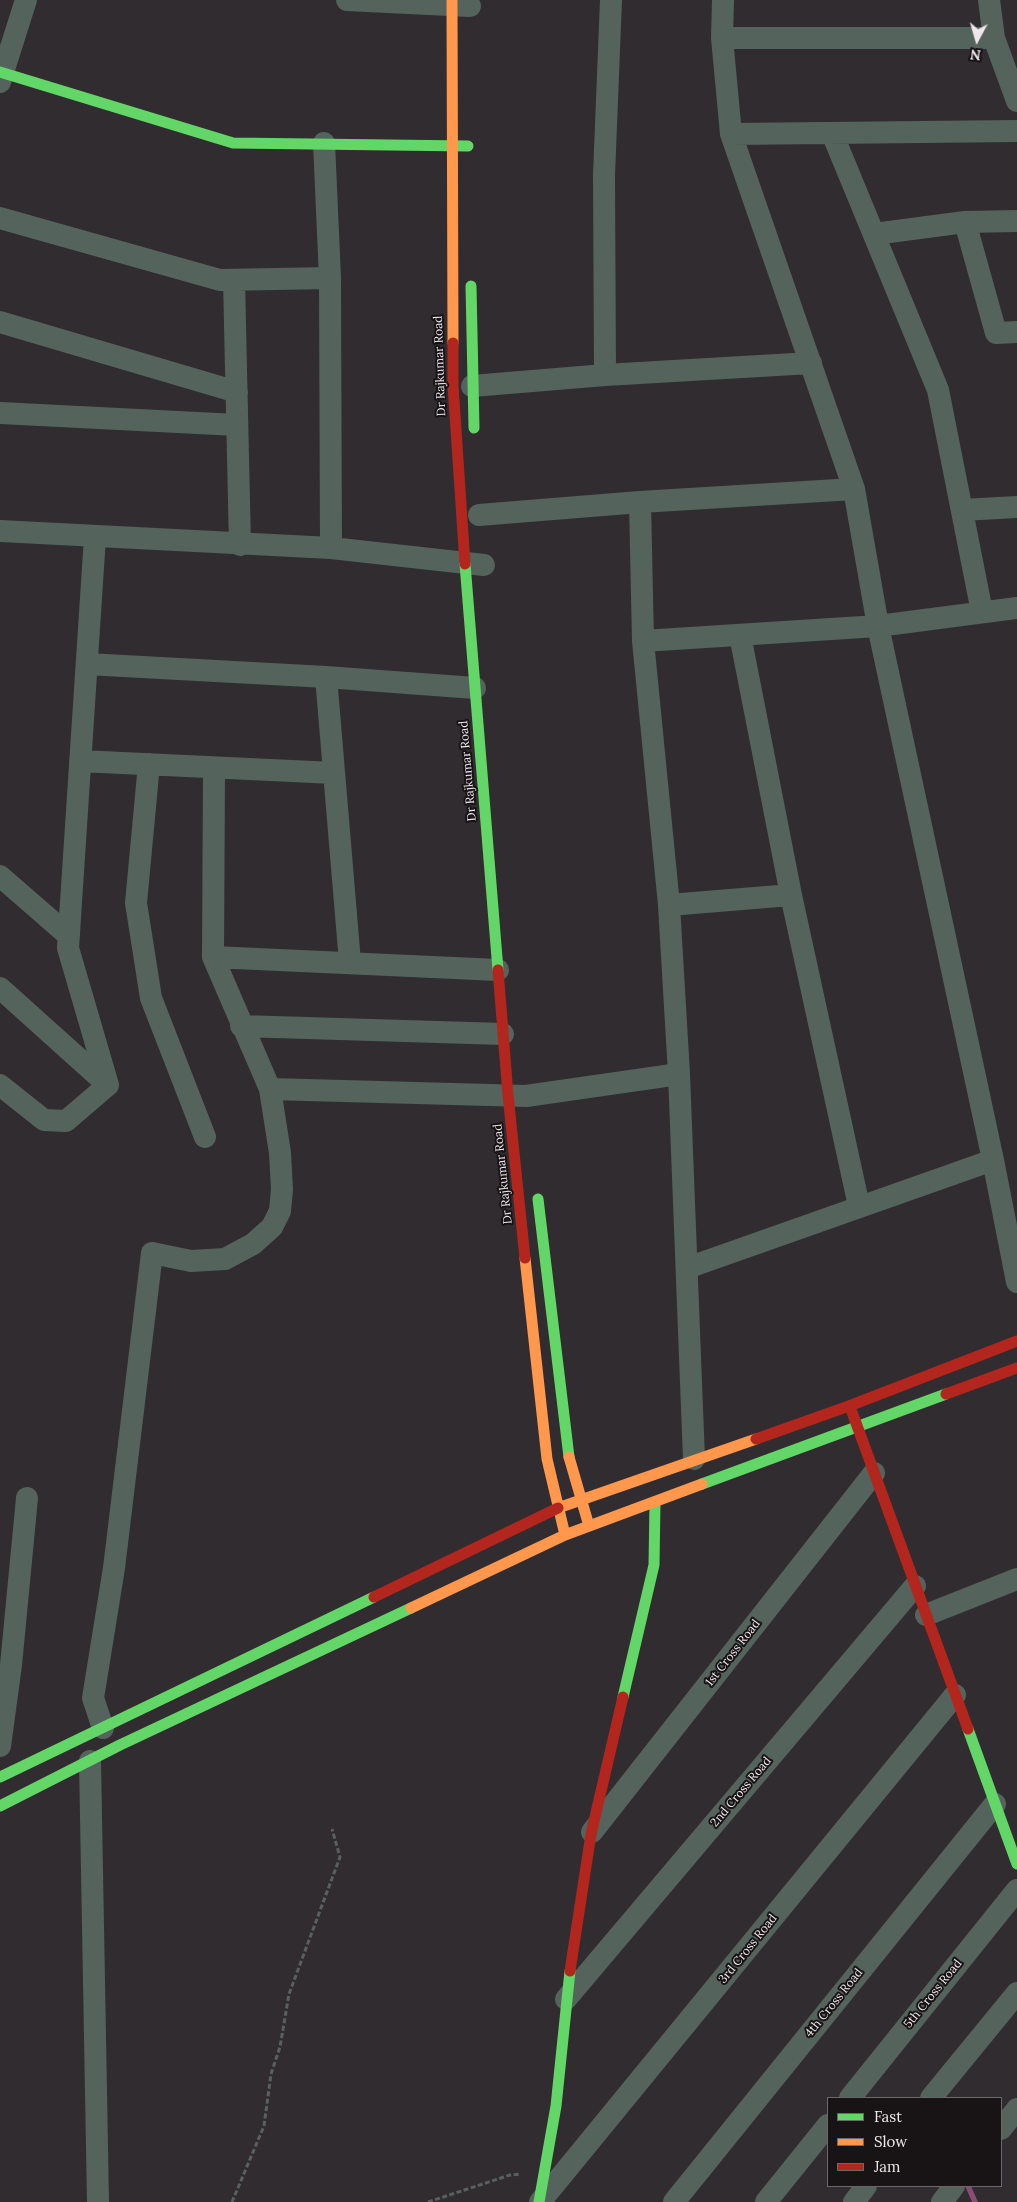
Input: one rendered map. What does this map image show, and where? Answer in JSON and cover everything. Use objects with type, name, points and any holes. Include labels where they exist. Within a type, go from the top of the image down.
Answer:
[{"type":"main road","name":"Dr Rajkumar Road","points":[[463,6],[451,146],[452,385],[479,565],[475,688],[503,1034],[522,1095],[547,1458],[565,1535]]},
{"type":"main road","points":[[1,76],[233,143],[470,146]]},
{"type":"main road","points":[[471,271],[472,386],[475,436]]},
{"type":"main road","points":[[536,1182],[568,1453],[589,1526]]},
{"type":"main road","points":[[1,1776],[580,1498],[849,1406],[1017,1341]]},
{"type":"main road","points":[[0,1806],[90,1761],[565,1535],[1017,1368]]},
{"type":"main road","points":[[849,1406],[1017,1864]]},
{"type":"main road","points":[[540,2202],[556,2106],[566,1999],[591,1834],[654,1565],[655,1503]]},
{"type":"street","points":[[1,76],[26,0]]},
{"type":"street","points":[[347,0],[463,6]]},
{"type":"street","points":[[604,375],[604,175],[611,0]]},
{"type":"street","points":[[722,0],[722,38],[732,134],[854,490],[878,626],[994,1160],[1017,1282]]},
{"type":"street","points":[[989,0],[994,38],[1017,101]]},
{"type":"street","points":[[722,38],[994,38]]},
{"type":"street","points":[[732,134],[1017,131]]},
{"type":"street","points":[[832,133],[938,390],[982,612]]},
{"type":"street","points":[[324,143],[330,278],[331,548]]},
{"type":"street","points":[[0,218],[220,280],[330,278]]},
{"type":"street","points":[[874,234],[965,222],[1017,221]]},
{"type":"street","points":[[965,222],[996,333],[1017,332]]},
{"type":"street","points":[[234,280],[240,545]]},
{"type":"street","points":[[0,322],[236,392]]},
{"type":"street","points":[[472,386],[604,375],[812,363]]},
{"type":"street","points":[[0,413],[237,425]]},
{"type":"street","points":[[479,515],[640,502],[854,490]]},
{"type":"street","points":[[640,502],[643,641],[669,905],[679,1074],[694,1459]]},
{"type":"street","points":[[962,510],[1017,507]]},
{"type":"street","points":[[2,537],[96,537],[331,548],[479,565]]},
{"type":"street","points":[[96,537],[68,948],[108,1085]]},
{"type":"street","points":[[643,641],[878,626],[1017,608]]},
{"type":"street","points":[[740,635],[791,895],[859,1206]]},
{"type":"street","points":[[86,664],[326,677],[475,688]]},
{"type":"street","points":[[326,677],[350,962]]},
{"type":"street","points":[[80,761],[334,774]]},
{"type":"street","points":[[149,764],[136,903],[151,998],[205,1137]]},
{"type":"street","points":[[103,1728],[93,1698],[114,1568],[152,1254],[191,1261],[224,1259],[253,1244],[272,1226],[280,1211],[282,1189],[280,1153],[270,1089],[241,1026],[213,957],[214,768]]},
{"type":"street","points":[[1,880],[69,936]]},
{"type":"street","points":[[669,905],[791,895]]},
{"type":"street","points":[[213,957],[498,970]]},
{"type":"street","points":[[0,988],[108,1085]]},
{"type":"street","points":[[241,1026],[503,1034]]},
{"type":"street","points":[[270,1089],[522,1095],[679,1074]]},
{"type":"street","points":[[0,1085],[44,1120],[66,1120],[108,1085]]},
{"type":"street","points":[[687,1268],[994,1160]]},
{"type":"street","name":"1st Cross Road","points":[[591,1834],[874,1473]]},
{"type":"street","points":[[1,1776],[0,1748],[11,1665],[27,1498]]},
{"type":"street","points":[[926,1615],[1017,1580]]},
{"type":"street","name":"2nd Cross Road","points":[[566,1999],[915,1586]]},
{"type":"street","name":"3rd Cross Road","points":[[540,2202],[955,1696]]},
{"type":"street","points":[[90,1761],[98,2202]]},
{"type":"street","name":"4th Cross Road","points":[[674,2202],[995,1804]]},
{"type":"street","name":"5th Cross Road","points":[[851,2097],[1017,1890]]},
{"type":"street","points":[[935,2093],[1017,1993]]},
{"type":"street","points":[[1002,2128],[1017,2109]]},
{"type":"street","points":[[766,2202],[827,2126]]},
{"type":"street","points":[[854,2202],[865,2187]]},
{"type":"street","points":[[942,2202],[953,2187]]},
{"type":"path","points":[[232,2202],[264,2126],[271,2074],[280,2047],[289,1994],[340,1857],[332,1829]]},
{"type":"path","points":[[428,2202],[510,2175],[544,2172]]},
{"type":"waterway","points":[[968,2187],[975,2202]]},
{"type":"traffic: fast","points":[[0,72],[233,143],[468,146]]},
{"type":"traffic: fast","points":[[471,286],[474,428]]},
{"type":"traffic: fast","points":[[465,564],[498,970]]},
{"type":"traffic: fast","points":[[538,1199],[569,1457]]},
{"type":"traffic: fast","points":[[702,1484],[946,1394]]},
{"type":"traffic: fast","points":[[623,1697],[654,1565],[655,1503]]},
{"type":"traffic: fast","points":[[0,1777],[374,1597]]},
{"type":"traffic: fast","points":[[0,1806],[120,1745],[411,1608]]},
{"type":"traffic: fast","points":[[968,1729],[1017,1864]]},
{"type":"traffic: fast","points":[[539,2202],[556,2106],[570,1971]]},
{"type":"traffic: slow","points":[[452,0],[453,343]]},
{"type":"traffic: slow","points":[[525,1258],[547,1459],[565,1535]]},
{"type":"traffic: slow","points":[[558,1508],[756,1439]]},
{"type":"traffic: slow","points":[[569,1457],[589,1526]]},
{"type":"traffic: slow","points":[[411,1608],[565,1535],[702,1484]]},
{"type":"traffic: jam","points":[[453,343],[453,385],[465,564]]},
{"type":"traffic: jam","points":[[498,970],[508,1095],[525,1258]]},
{"type":"traffic: jam","points":[[756,1439],[849,1406],[1017,1341]]},
{"type":"traffic: jam","points":[[946,1394],[1017,1368]]},
{"type":"traffic: jam","points":[[852,1412],[968,1729]]},
{"type":"traffic: jam","points":[[374,1597],[558,1508]]},
{"type":"traffic: jam","points":[[570,1971],[591,1834],[623,1697]]}]
